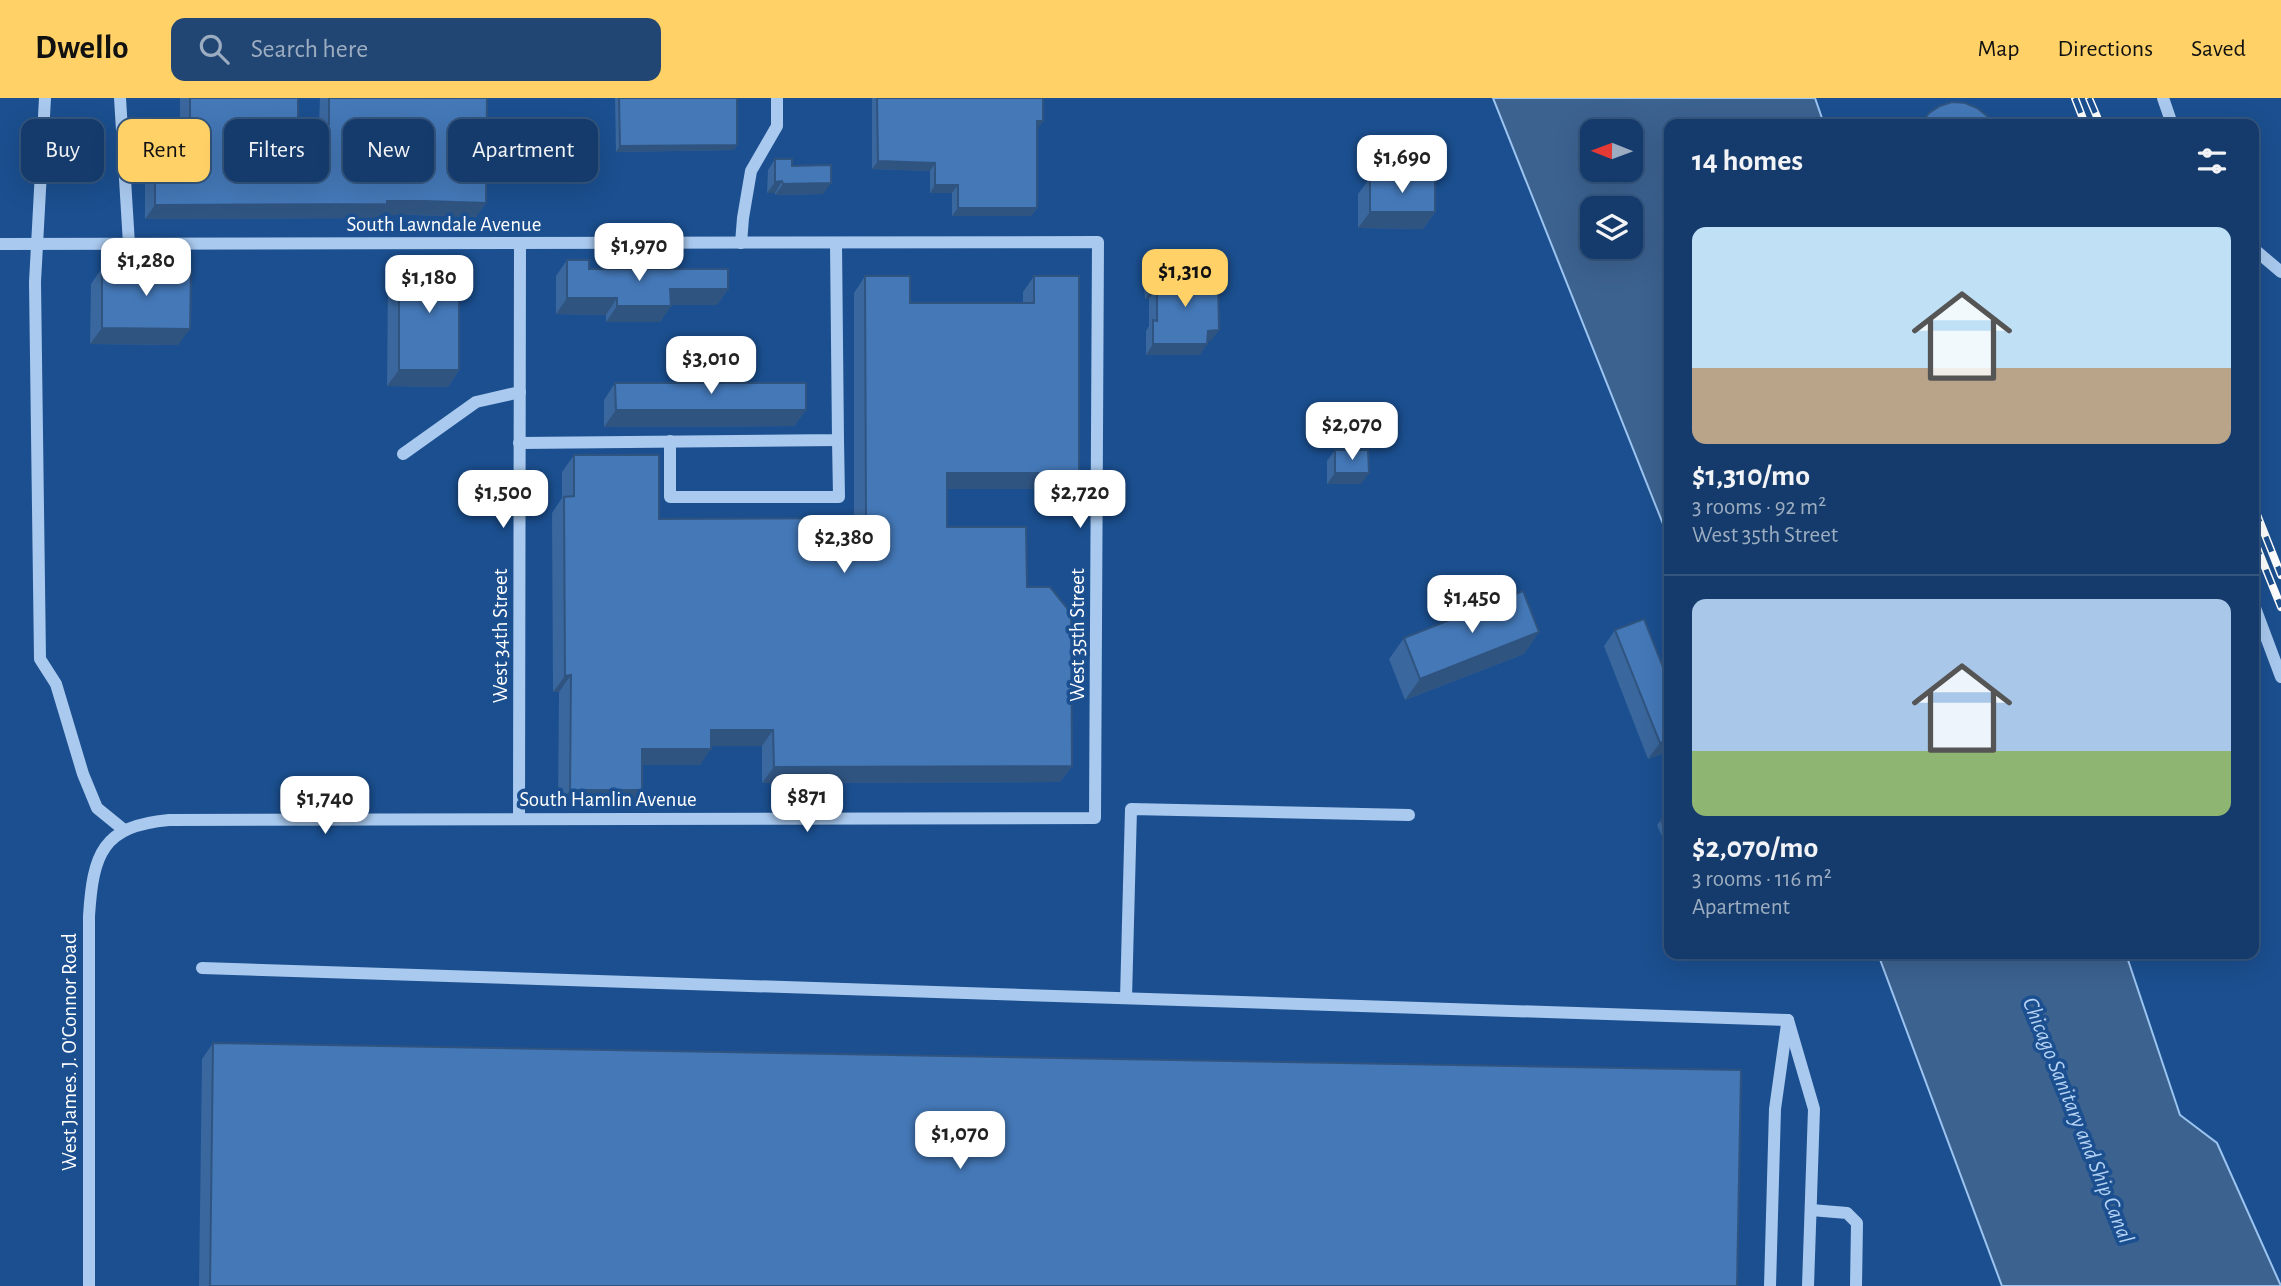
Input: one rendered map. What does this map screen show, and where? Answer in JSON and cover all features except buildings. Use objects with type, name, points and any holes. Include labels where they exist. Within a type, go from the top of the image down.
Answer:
[{"type":"street","points":[[45,98],[34,282],[40,659],[56,684],[83,774],[97,807],[124,830]]},
{"type":"street","points":[[120,98],[129,244]]},
{"type":"street","points":[[741,243],[751,171],[777,126],[777,98]]},
{"type":"street","points":[[2163,98],[2170,119]]},
{"type":"street","name":"South Lawndale Avenue","points":[[0,244],[1098,242]]},
{"type":"street","name":"West 35th Street","points":[[1095,818],[1098,242]]},
{"type":"street","name":"West 34th Street","points":[[519,818],[520,243]]},
{"type":"street","points":[[670,441],[670,497],[839,497],[836,243]]},
{"type":"street","points":[[2259,253],[2281,272]]},
{"type":"street","points":[[403,454],[476,402],[520,392]]},
{"type":"street","points":[[519,443],[838,440]]},
{"type":"street","points":[[2259,618],[2281,677]]},
{"type":"street","points":[[1126,998],[1131,809],[1409,815]]},
{"type":"street","name":"South Hamlin Avenue","points":[[124,830],[147,822],[169,820],[1095,818]]},
{"type":"street","name":"West James. J. O'Connor Road","points":[[89,1286],[91,887],[98,861],[106,846],[124,830]]},
{"type":"street","points":[[202,968],[1788,1020]]},
{"type":"street","points":[[1788,1020],[1814,1109],[1808,1286]]},
{"type":"street","points":[[1770,1286],[1775,1109],[1788,1020]]},
{"type":"street","points":[[1811,1210],[1847,1213],[1857,1223],[1856,1286]]},
{"type":"water","points":[[1493,98],[1815,98],[1822,119],[1664,119],[1664,526]]},
{"type":"water","name":"Chicago Sanitary and Ship Canal","points":[[1880,959],[2128,959],[2180,1115],[2217,1143],[2281,1286],[2002,1286]]},
{"type":"railway","points":[[2075,98],[2083,119]]},
{"type":"railway","points":[[2089,98],[2098,119]]},
{"type":"railway","points":[[2259,520],[2281,575]]},
{"type":"railway","points":[[2259,552],[2281,607]]}]
